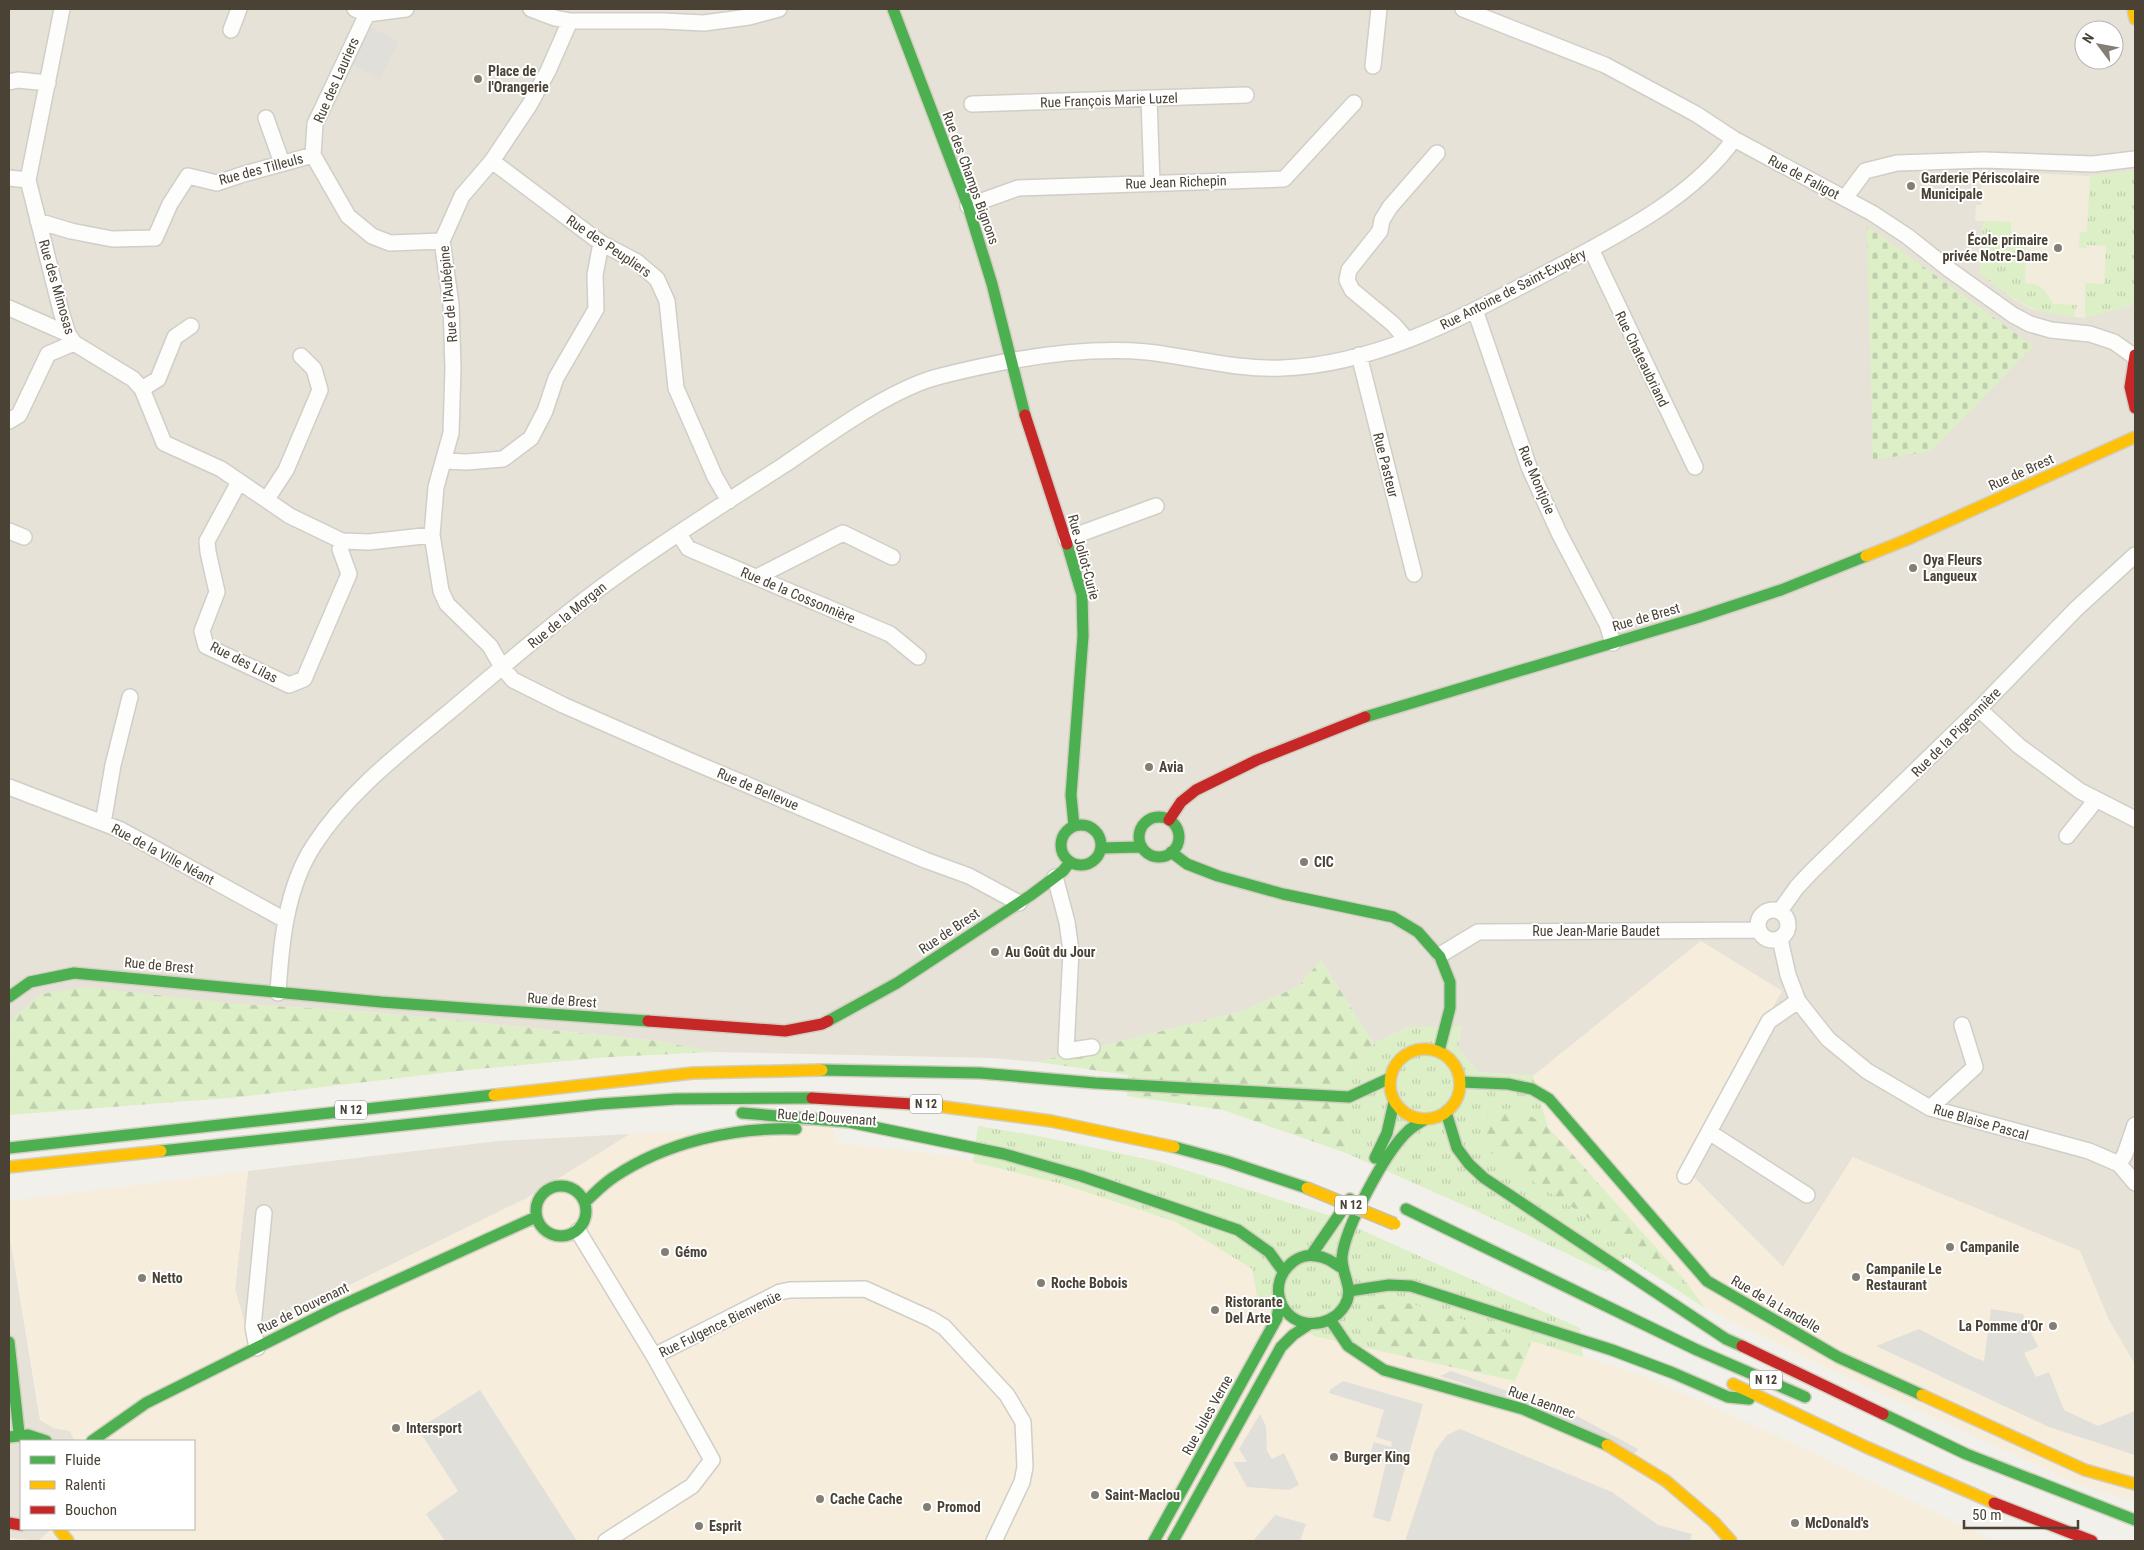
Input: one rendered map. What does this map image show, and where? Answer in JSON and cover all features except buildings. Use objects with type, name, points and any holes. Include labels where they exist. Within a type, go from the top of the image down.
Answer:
[{"type":"main road","name":"Rue des Champs Bignons","points":[[893,9],[968,206],[992,284],[1010,362]]},
{"type":"main road","points":[[2132,9],[2135,19]]},
{"type":"main road","points":[[2135,356],[2130,387],[2135,408]]},
{"type":"main road","name":"Rue Joliot-Curie","points":[[1010,362],[1031,436],[1066,539],[1082,595],[1084,618],[1071,795],[1074,826]]},
{"type":"main road","name":"Rue de Brest","points":[[1169,820],[1181,802],[1196,790],[1257,760],[1371,714],[1696,618],[1849,564],[2135,437]]},
{"type":"main road","points":[[1163,818],[1169,820],[1177,829],[1178,842],[1171,852],[1160,856],[1150,854],[1142,847],[1134,834],[1151,819],[1163,818]]},
{"type":"main road","points":[[1086,825],[1105,835],[1099,854],[1090,863],[1083,865],[1070,862],[1066,858],[1061,846],[1064,834],[1074,826],[1086,825]]},
{"type":"main road","points":[[1102,848],[1142,847]]},
{"type":"main road","points":[[1171,852],[1186,864],[1238,883],[1285,896],[1393,917],[1407,924],[1440,955],[1451,983],[1451,1003],[1439,1051]]},
{"type":"main road","name":"Rue de Brest","points":[[9,997],[30,982],[74,973],[400,1004],[785,1030],[822,1024],[898,983],[1019,903],[1055,877],[1070,862]]},
{"type":"main road","points":[[1342,1269],[1344,1245],[1349,1228],[1399,1143],[1409,1130],[1424,1120],[1436,1118],[1446,1112],[1460,1094],[1461,1082],[1455,1064],[1439,1051],[1429,1048],[1408,1052],[1399,1059],[1393,1068],[1390,1078],[1390,1090],[1394,1102],[1407,1114],[1424,1120]]},
{"type":"main road","points":[[693,1074],[839,1070],[980,1073],[1104,1083],[1349,1096],[1390,1078]]},
{"type":"main road","name":"N 12","points":[[9,1148],[693,1074],[832,1082]]},
{"type":"main road","name":"Rue de la Landelle","points":[[1461,1082],[1532,1089],[1549,1099],[1707,1281],[1838,1357],[2085,1470],[2135,1484]]},
{"type":"main road","name":"N 12","points":[[9,1167],[536,1110],[656,1099],[758,1096],[875,1100],[943,1105],[1049,1120],[1140,1139],[1201,1154],[1307,1188],[1399,1226]]},
{"type":"main road","points":[[1312,1254],[1338,1218],[1373,1160],[1387,1134],[1394,1102]]},
{"type":"main road","points":[[536,1110],[602,1116]]},
{"type":"main road","points":[[730,1112],[849,1122],[1004,1154],[1081,1176],[1238,1230],[1269,1252],[1283,1271]]},
{"type":"main road","points":[[1446,1112],[1457,1148],[1469,1164],[1484,1178],[1726,1339],[1966,1454],[2135,1520]]},
{"type":"main road","name":"Rue de Douvenant","points":[[585,1202],[621,1173],[650,1157],[722,1135],[779,1127],[936,1141]]},
{"type":"main road","points":[[557,1186],[571,1187],[577,1191],[585,1202],[585,1220],[578,1231],[570,1235],[553,1236],[545,1232],[536,1217],[540,1197],[550,1188],[557,1186]]},
{"type":"main road","name":"N 12","points":[[1354,1187],[1380,1198]]},
{"type":"main road","name":"N 12","points":[[1402,1207],[1698,1350],[1817,1402]]},
{"type":"main road","name":"Rue de Douvenant","points":[[93,1440],[146,1403],[336,1308],[536,1217]]},
{"type":"main road","points":[[1312,1254],[1324,1256],[1334,1261],[1342,1269],[1348,1280],[1349,1291],[1343,1308],[1331,1320],[1320,1324],[1308,1324],[1291,1317],[1280,1301],[1278,1291],[1283,1271],[1296,1260],[1312,1254]]},
{"type":"main road","points":[[1349,1291],[1389,1285],[1411,1286],[1612,1350],[1728,1396],[1768,1402]]},
{"type":"main road","name":"Rue Jules Verne","points":[[1154,1541],[1277,1318],[1280,1301]]},
{"type":"main road","name":"Rue Laennec","points":[[1331,1320],[1348,1346],[1384,1370],[1523,1409],[1601,1440],[1666,1480],[1714,1522],[1731,1541]]},
{"type":"main road","points":[[1173,1541],[1281,1346],[1308,1324]]},
{"type":"main road","points":[[9,1342],[14,1435],[31,1435],[44,1440]]},
{"type":"main road","name":"N 12","points":[[1725,1380],[1768,1402],[1963,1490],[2092,1541]]},
{"type":"main road","points":[[1945,1457],[1982,1473]]},
{"type":"main road","points":[[2090,1515],[2135,1531]]},
{"type":"main road","points":[[60,1530],[68,1541]]},
{"type":"street","name":"Rue des Mimosas","points":[[62,9],[28,180],[71,339],[133,379],[142,389],[164,443],[222,469],[238,482],[267,499],[290,516],[342,541],[369,542],[432,535]]},
{"type":"street","points":[[230,30],[239,9]]},
{"type":"street","points":[[361,11],[394,12],[406,9]]},
{"type":"street","points":[[531,9],[554,18],[570,21],[704,23],[779,9]]},
{"type":"street","points":[[1373,66],[1379,9]]},
{"type":"street","name":"Rue de Faligot","points":[[1463,9],[1605,65],[1696,114],[1734,139],[1872,213],[1907,236],[1950,270],[2013,315],[2030,324],[2051,330],[2090,334],[2114,342],[2135,356]]},
{"type":"street","name":"Rue des Lauriers","points":[[313,155],[315,124],[361,11]]},
{"type":"street","name":"Rue de l'Aubépine","points":[[502,667],[490,646],[448,604],[441,591],[432,535],[436,487],[451,434],[453,368],[451,304],[442,241],[462,196],[492,161],[530,104],[548,72],[570,21]]},
{"type":"street","points":[[9,82],[18,80],[48,83]]},
{"type":"street","name":"Rue François Marie Luzel","points":[[972,104],[1246,95]]},
{"type":"street","points":[[1149,98],[1152,183]]},
{"type":"street","name":"Rue Jean Richepin","points":[[968,206],[1018,188],[1284,179],[1354,103]]},
{"type":"street","points":[[266,118],[282,163]]},
{"type":"street","name":"Rue Antoine de Saint-Exupéry","points":[[991,365],[1110,350],[1149,353],[1237,366],[1280,368],[1323,364],[1381,350],[1475,310],[1591,249],[1656,210],[1699,177],[1726,151],[1734,139]]},
{"type":"street","points":[[1407,340],[1393,324],[1352,290],[1347,280],[1349,270],[1380,232],[1382,220],[1390,207],[1438,153]]},
{"type":"street","points":[[313,155],[348,216],[372,236],[390,243],[442,241]]},
{"type":"street","name":"Rue des Tilleuls","points":[[38,220],[71,231],[112,239],[155,238],[170,204],[188,176],[217,183],[313,155]]},
{"type":"street","points":[[1844,198],[1865,171],[1897,163],[1984,160],[2093,164],[2135,159]]},
{"type":"street","name":"Rue des Peupliers","points":[[492,161],[601,243],[637,262],[658,279],[667,301],[676,388],[715,477],[729,501]]},
{"type":"street","points":[[9,178],[28,180]]},
{"type":"street","points":[[444,461],[467,462],[503,459],[531,438],[545,411],[556,378],[596,309],[595,276],[601,243]]},
{"type":"street","name":"Rue Chateaubriand","points":[[1591,249],[1695,467]]},
{"type":"street","points":[[9,308],[71,339]]},
{"type":"street","name":"Rue Montjoie","points":[[1475,310],[1529,467],[1559,533],[1607,624],[1613,643]]},
{"type":"street","points":[[142,389],[158,379],[175,337],[192,326]]},
{"type":"street","points":[[9,421],[20,415],[48,354],[71,339]]},
{"type":"street","name":"Rue Pasteur","points":[[1359,355],[1414,574]]},
{"type":"street","points":[[267,499],[286,470],[320,390],[314,369],[301,356]]},
{"type":"street","name":"Rue de la Morgan","points":[[278,993],[285,920],[296,884],[310,851],[332,819],[354,794],[392,758],[615,577],[729,501],[890,397],[934,377],[991,365]]},
{"type":"street","name":"Rue des Lilas","points":[[238,482],[207,541],[217,592],[202,631],[206,646],[290,685],[304,679],[349,574],[340,548],[342,541]]},
{"type":"street","points":[[1066,539],[1156,506]]},
{"type":"street","points":[[9,531],[24,537]]},
{"type":"street","points":[[757,577],[842,533],[892,557]]},
{"type":"street","name":"Rue de la Cossonnière","points":[[679,534],[688,548],[890,634],[918,656]]},
{"type":"street","name":"Rue de la Pigeonnière","points":[[1780,911],[1797,888],[1814,870],[1980,709],[2076,609],[2135,555]]},
{"type":"street","name":"Rue de Bellevue","points":[[502,667],[513,680],[563,704],[686,759],[925,860],[969,876],[1019,903]]},
{"type":"street","points":[[103,824],[113,765],[130,696]]},
{"type":"street","points":[[1980,709],[2020,746],[2073,786],[2096,800],[2135,819]]},
{"type":"street","name":"Rue de la Ville Néant","points":[[9,787],[121,830],[285,920]]},
{"type":"street","points":[[2067,836],[2096,800]]},
{"type":"street","points":[[1055,877],[1067,922],[1071,951],[1066,1051],[1092,1047]]},
{"type":"street","points":[[1771,909],[1780,911],[1787,918],[1788,927],[1780,939],[1764,938],[1758,930],[1758,920],[1763,913],[1771,909]]},
{"type":"street","name":"Rue Jean-Marie Baudet","points":[[1440,955],[1478,932],[1758,930]]},
{"type":"street","name":"Rue Blaise Pascal","points":[[1780,939],[1788,975],[1798,1000],[1828,1039],[1867,1071],[1930,1108],[2089,1151],[2119,1164],[2135,1183]]},
{"type":"street","points":[[1685,1176],[1769,1021],[1798,1000]]},
{"type":"street","points":[[1930,1108],[1975,1067],[1962,1025]]},
{"type":"street","points":[[2119,1164],[2125,1154],[2135,1125]]},
{"type":"street","points":[[1709,1132],[1808,1195]]},
{"type":"street","points":[[257,1348],[252,1327],[264,1213]]},
{"type":"street","name":"Rue Fulgence Bienvenüe","points":[[578,1231],[654,1356],[780,1292],[790,1290],[865,1289],[931,1319],[944,1327],[1007,1395],[1023,1422],[1025,1467],[1022,1482],[994,1541]]},
{"type":"street","points":[[606,1541],[692,1486],[712,1460],[654,1356]]},
{"type":"shaded area","points":[[9,9],[2135,9],[2135,1365],[2109,1320],[1853,1157],[1783,1267],[1683,1166],[1701,941],[1533,1076],[1478,1072],[1458,1049],[1461,1027],[1408,1027],[1374,1044],[1321,960],[1299,986],[1243,1011],[1037,1062],[992,1058],[714,1052],[657,1041],[372,1012],[236,1004],[9,1027]]},
{"type":"shaded area","points":[[369,26],[399,41],[380,79],[351,64]]},
{"type":"shaded area","name":"École primaire privée Notre-Dame","points":[[1982,171],[2090,176],[2135,171],[2135,297],[2130,306],[2085,318],[2031,309],[2015,300],[1980,274],[1983,221],[1975,221],[1976,205],[1981,205]]},
{"type":"shaded area","points":[[1701,941],[1782,991],[1683,1167],[1783,1267],[1853,1157],[2080,1251],[2109,1320],[2135,1365],[2135,1502],[2078,1484],[1842,1375],[1705,1308],[1683,1278],[1548,1127],[1533,1076]]},
{"type":"shaded area","points":[[832,1126],[837,1143],[947,1155],[1062,1184],[1176,1222],[1252,1269],[1258,1302],[1314,1336],[1514,1381],[1529,1349],[1531,1340],[1649,1378],[1805,1449],[1994,1541],[38,1541],[51,1530],[195,1530],[195,1440],[74,1440],[70,1431],[54,1428],[41,1420],[9,1231],[9,1201],[248,1171],[235,1289],[248,1335],[529,1197],[630,1134]]},
{"type":"shaded area","points":[[630,1134],[529,1197],[248,1335],[235,1289],[248,1171],[498,1141]]},
{"type":"shaded area","points":[[9,1231],[40,1420],[54,1428],[70,1431],[74,1440],[20,1440],[20,1530],[51,1530],[38,1541],[9,1538]]},
{"type":"shaded area","points":[[1991,1309],[2023,1314],[2038,1347],[2024,1353],[2036,1377],[2049,1372],[2064,1410],[2098,1426],[2135,1411],[2135,1455],[2049,1427],[1876,1346],[1919,1329],[1984,1361]]},
{"type":"shaded area","points":[[1451,1371],[1573,1414],[1638,1449],[1634,1454],[1483,1390],[1440,1376]]},
{"type":"shaded area","points":[[1343,1381],[1423,1404],[1390,1522],[1373,1517],[1386,1463],[1369,1458],[1374,1442],[1391,1447],[1392,1442],[1376,1437],[1384,1410],[1329,1393],[1330,1390]]},
{"type":"shaded area","points":[[480,1390],[577,1541],[445,1541],[426,1514],[458,1491],[418,1429]]},
{"type":"shaded area","points":[[1260,1414],[1266,1426],[1267,1451],[1272,1459],[1284,1453],[1299,1485],[1289,1490],[1247,1487],[1233,1462],[1247,1462],[1239,1449]]},
{"type":"shaded area","points":[[1460,1429],[1612,1492],[1658,1525],[1692,1534],[1690,1541],[1405,1541],[1435,1451],[1447,1435]]},
{"type":"shaded area","points":[[1275,1515],[1306,1524],[1300,1541],[1253,1541]]},
{"type":"shaded area","points":[[9,1538],[38,1541],[9,1541]]},
{"type":"green space","points":[[2135,171],[2135,297],[2130,306],[2085,318],[2085,283],[2104,284],[2106,246],[2087,245],[2086,248],[2079,248],[2080,232],[2087,232],[2090,176]]},
{"type":"green space","points":[[1983,221],[2011,222],[2011,245],[2026,246],[2025,283],[2042,288],[2053,304],[2077,305],[2074,317],[2046,313],[2023,304],[1980,274]]},
{"type":"green space","points":[[1867,226],[2033,346],[1931,451],[1873,460]]},
{"type":"green space","points":[[1321,960],[1374,1044],[1338,1082],[1349,1125],[1346,1153],[1223,1110],[1127,1096],[1128,1075],[1037,1062],[1243,1011],[1299,986]]},
{"type":"green space","points":[[87,987],[236,1004],[372,1012],[657,1041],[714,1052],[610,1057],[467,1070],[240,1097],[9,1115],[9,1027],[14,1017],[42,994]]},
{"type":"green space","points":[[1461,1026],[1458,1049],[1478,1072],[1533,1076],[1548,1127],[1524,1112],[1488,1151],[1654,1262],[1683,1278],[1705,1308],[1626,1257],[1606,1272],[1470,1208],[1346,1153],[1349,1125],[1338,1082],[1374,1044],[1408,1027]]},
{"type":"green space","points":[[1495,1110],[1524,1112],[1548,1127],[1683,1278],[1654,1262],[1488,1151],[1480,1126]]},
{"type":"green space","points":[[978,1126],[1044,1137],[1160,1162],[1328,1215],[1580,1328],[1583,1357],[1398,1300],[1371,1322],[1380,1351],[1314,1336],[1258,1302],[1252,1269],[1176,1222],[1062,1184],[973,1162]]},
{"type":"green space","points":[[1398,1300],[1531,1340],[1515,1381],[1380,1351],[1371,1322],[1377,1306]]},
{"type":"traffic: fast","points":[[893,9],[968,206],[992,284],[1025,415]]},
{"type":"traffic: fast","points":[[1067,544],[1082,595],[1083,636],[1071,795],[1074,826]]},
{"type":"traffic: fast","points":[[1365,717],[1696,618],[1781,590],[1866,556]]},
{"type":"traffic: fast","points":[[1159,817],[1173,823],[1179,837],[1173,851],[1159,857],[1145,851],[1139,837],[1145,823],[1159,817]]},
{"type":"traffic: fast","points":[[1085,825],[1092,828],[1098,834],[1101,845],[1100,853],[1092,862],[1085,865],[1077,865],[1070,862],[1062,853],[1061,841],[1064,834],[1073,826],[1085,825]]},
{"type":"traffic: fast","points":[[1101,848],[1142,847]]},
{"type":"traffic: fast","points":[[1171,852],[1187,864],[1218,876],[1283,894],[1393,917],[1418,932],[1440,957],[1450,982],[1450,1008],[1439,1051]]},
{"type":"traffic: fast","points":[[828,1021],[897,983],[1031,895],[1063,871],[1070,862]]},
{"type":"traffic: fast","points":[[9,997],[30,982],[74,973],[381,1002],[648,1021]]},
{"type":"traffic: fast","points":[[822,1070],[980,1073],[1095,1083],[1349,1097],[1390,1078]]},
{"type":"traffic: fast","points":[[1461,1082],[1508,1084],[1532,1089],[1549,1099],[1707,1281],[1838,1357],[1922,1395]]},
{"type":"traffic: fast","points":[[9,1148],[494,1095]]},
{"type":"traffic: fast","points":[[161,1151],[600,1104],[676,1099],[812,1098]]},
{"type":"traffic: fast","points":[[1375,1158],[1387,1133],[1394,1102]]},
{"type":"traffic: fast","points":[[1446,1112],[1457,1148],[1469,1164],[1484,1178],[1726,1339],[1742,1346]]},
{"type":"traffic: fast","points":[[742,1113],[849,1122],[1004,1154],[1081,1176],[1238,1230],[1269,1252],[1283,1271]]},
{"type":"traffic: fast","points":[[1343,1269],[1320,1257],[1308,1256],[1294,1261],[1283,1273],[1280,1280],[1279,1296],[1283,1307],[1290,1316],[1299,1321],[1319,1323],[1329,1320],[1338,1314],[1345,1305],[1349,1293],[1342,1257],[1350,1227],[1368,1190],[1389,1155],[1408,1131],[1424,1120]]},
{"type":"traffic: fast","points":[[585,1202],[602,1186],[634,1165],[678,1146],[725,1134],[773,1129],[796,1129]]},
{"type":"traffic: fast","points":[[1174,1147],[1226,1161],[1307,1188]]},
{"type":"traffic: fast","points":[[556,1186],[566,1186],[579,1193],[586,1206],[586,1211],[586,1216],[579,1229],[566,1236],[556,1236],[547,1232],[540,1225],[536,1216],[536,1206],[540,1197],[547,1190],[556,1186]]},
{"type":"traffic: fast","points":[[1312,1254],[1350,1199]]},
{"type":"traffic: fast","points":[[1406,1209],[1697,1350],[1805,1397]]},
{"type":"traffic: fast","points":[[93,1440],[146,1403],[336,1308],[536,1217]]},
{"type":"traffic: fast","points":[[1349,1291],[1389,1285],[1411,1286],[1612,1350],[1673,1373],[1728,1397],[1749,1399]]},
{"type":"traffic: fast","points":[[1154,1541],[1277,1318],[1280,1301]]},
{"type":"traffic: fast","points":[[1331,1321],[1348,1346],[1384,1370],[1523,1409],[1607,1445]]},
{"type":"traffic: fast","points":[[1173,1541],[1281,1347],[1293,1335],[1308,1325]]},
{"type":"traffic: fast","points":[[9,1342],[19,1433]]},
{"type":"traffic: fast","points":[[1883,1414],[1966,1454],[2135,1520]]},
{"type":"traffic: fast","points":[[9,1437],[28,1435],[43,1440]]},
{"type":"traffic: slow","points":[[2133,9],[2135,19]]},
{"type":"traffic: slow","points":[[1866,556],[1906,540],[2135,437]]},
{"type":"traffic: slow","points":[[1432,1049],[1445,1055],[1454,1064],[1458,1070],[1460,1084],[1458,1098],[1450,1109],[1439,1117],[1418,1119],[1411,1117],[1400,1109],[1392,1098],[1390,1077],[1392,1070],[1400,1059],[1411,1051],[1432,1049]]},
{"type":"traffic: slow","points":[[494,1095],[693,1073],[822,1070]]},
{"type":"traffic: slow","points":[[929,1105],[1051,1121],[1174,1147]]},
{"type":"traffic: slow","points":[[9,1167],[161,1151]]},
{"type":"traffic: slow","points":[[1307,1188],[1395,1224]]},
{"type":"traffic: slow","points":[[1733,1384],[1866,1447],[1994,1503]]},
{"type":"traffic: slow","points":[[1922,1395],[2085,1470],[2135,1484]]},
{"type":"traffic: slow","points":[[1607,1445],[1666,1481],[1714,1522],[1731,1541]]},
{"type":"traffic: slow","points":[[60,1530],[68,1541]]},
{"type":"traffic: jam","points":[[2135,355],[2130,387],[2135,408]]},
{"type":"traffic: jam","points":[[1025,415],[1067,544]]},
{"type":"traffic: jam","points":[[1169,820],[1181,802],[1196,790],[1257,760],[1365,717]]},
{"type":"traffic: jam","points":[[648,1021],[785,1031],[822,1024],[828,1021]]},
{"type":"traffic: jam","points":[[812,1098],[929,1105]]},
{"type":"traffic: jam","points":[[1742,1346],[1883,1414]]},
{"type":"traffic: jam","points":[[1994,1503],[2092,1541]]},
{"type":"traffic: jam","points":[[9,1523],[20,1525]]},
{"type":"place","name":"Place de l'Orangerie","points":[[478,79]]},
{"type":"place","name":"Garderie Périscolaire Municipale","points":[[1911,186]]},
{"type":"place","name":"École primaire privée Notre-Dame","points":[[2058,248]]},
{"type":"place","name":"Oya Fleurs Langueux","points":[[1913,568]]},
{"type":"place","name":"Avia","points":[[1149,767]]},
{"type":"place","name":"CIC","points":[[1304,862]]},
{"type":"place","name":"Au Goût du Jour","points":[[995,952]]},
{"type":"place","name":"Campanile","points":[[1950,1247]]},
{"type":"place","name":"Gémo","points":[[665,1252]]},
{"type":"place","name":"Campanile Le Restaurant","points":[[1856,1277]]},
{"type":"place","name":"Netto","points":[[142,1278]]},
{"type":"place","name":"Roche Bobois","points":[[1041,1283]]},
{"type":"place","name":"Ristorante Del Arte","points":[[1215,1310]]},
{"type":"place","name":"La Pomme d'Or","points":[[2053,1326]]},
{"type":"place","name":"Intersport","points":[[396,1428]]},
{"type":"place","name":"Burger King","points":[[1334,1457]]},
{"type":"place","name":"Saint-Maclou","points":[[1095,1495]]},
{"type":"place","name":"Cache Cache","points":[[820,1499]]},
{"type":"place","name":"Promod","points":[[927,1507]]},
{"type":"place","name":"McDonald's","points":[[1795,1523]]},
{"type":"place","name":"Esprit","points":[[699,1526]]}]
